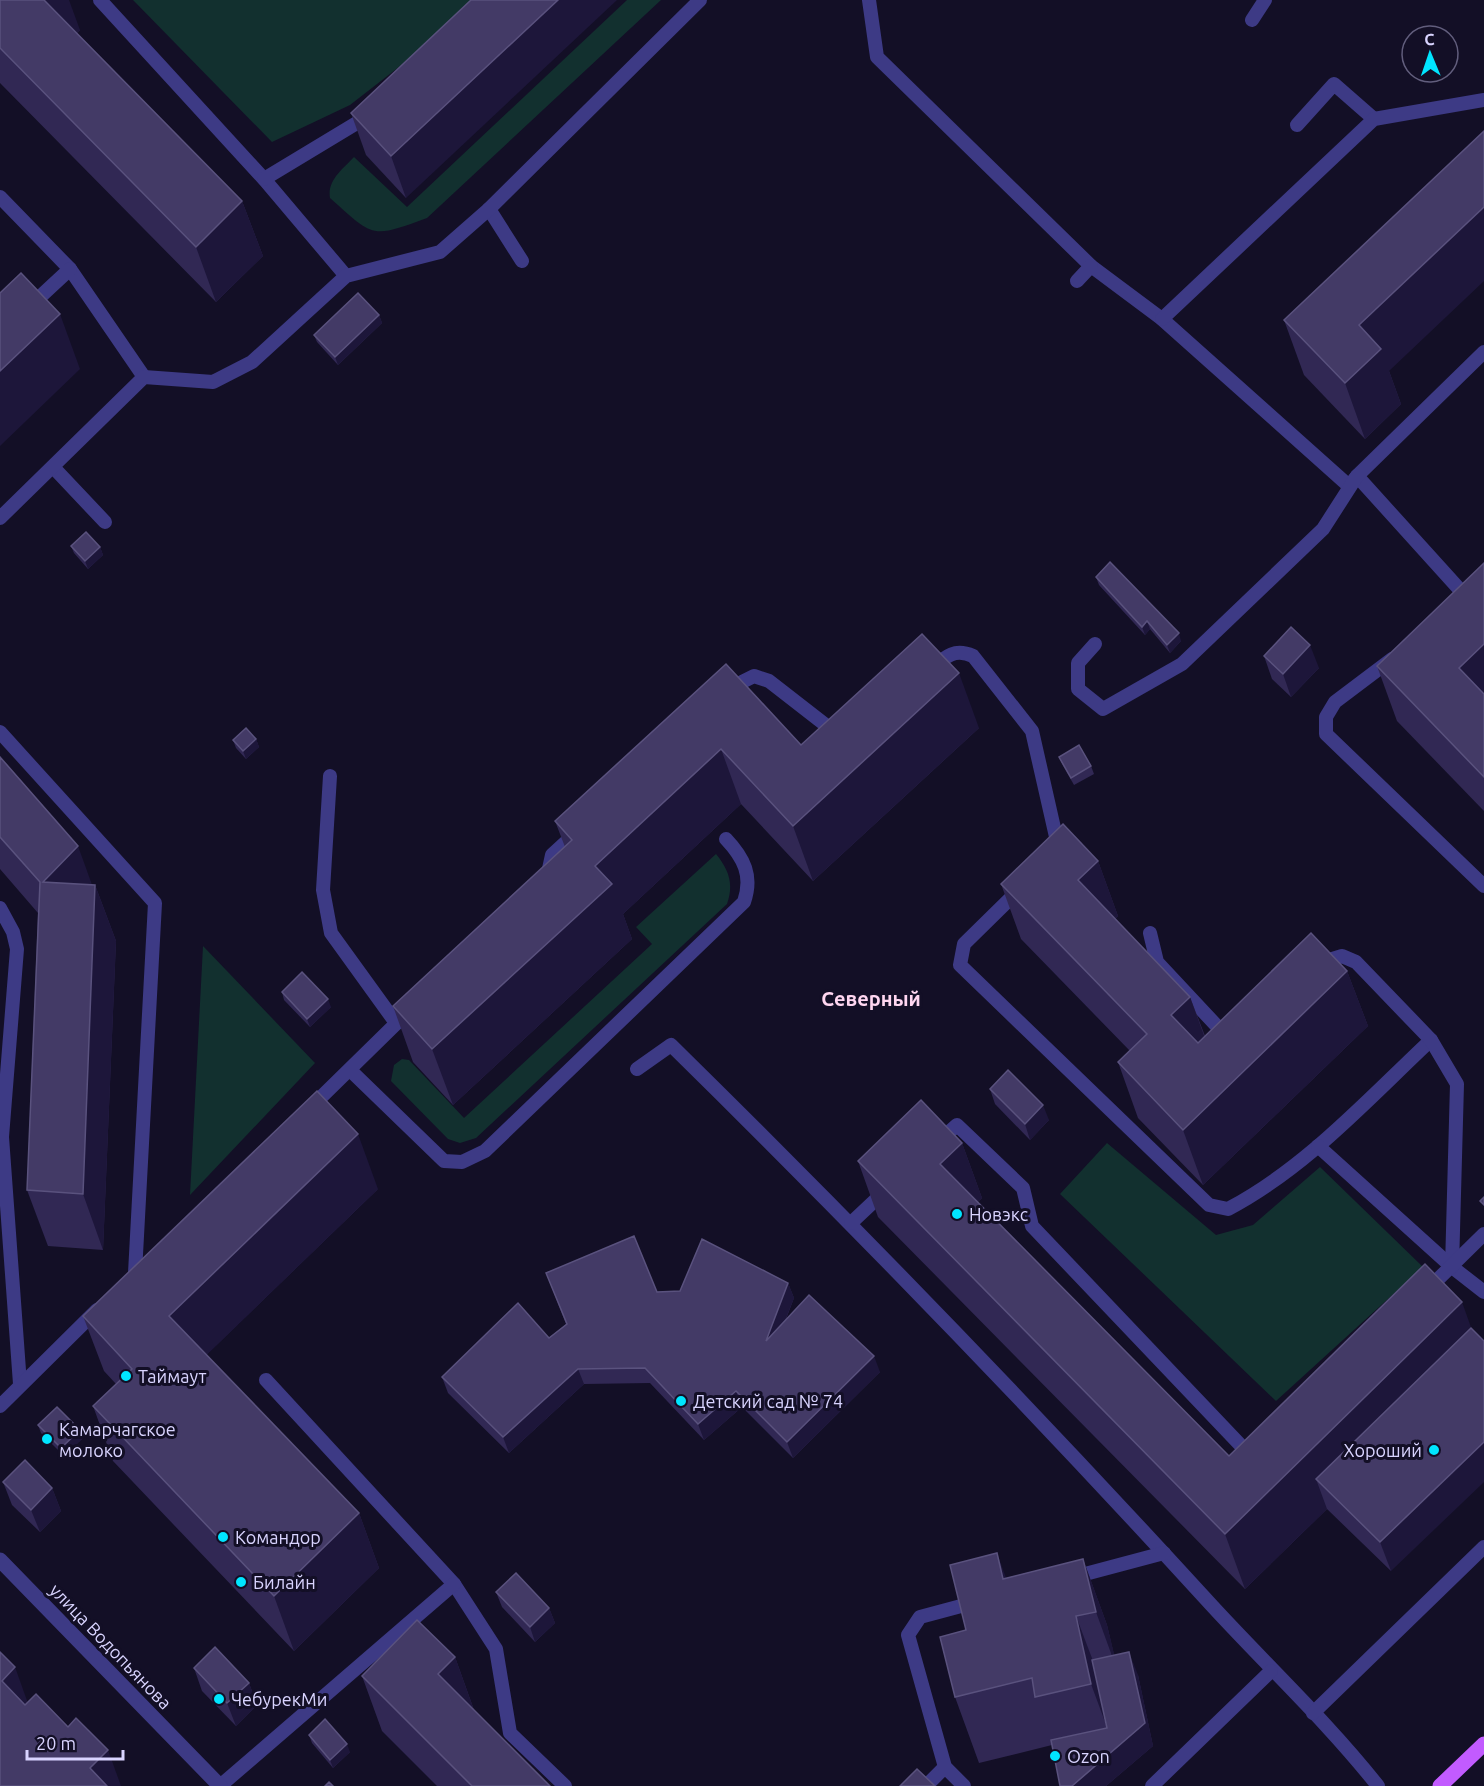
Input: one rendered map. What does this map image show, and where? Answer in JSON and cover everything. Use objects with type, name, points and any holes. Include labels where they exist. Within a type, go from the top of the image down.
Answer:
[{"type":"main road","points":[[1440,1786],[1484,1744]]},
{"type":"street","name":"улица Водопьянова","points":[[0,1560],[220,1786]]},
{"type":"lane","points":[[99,0],[264,178],[346,276]]},
{"type":"lane","points":[[0,518],[54,468],[144,377],[213,382],[252,362],[346,276],[440,252],[489,209],[700,0]]},
{"type":"lane","points":[[869,0],[877,57],[1091,266],[1162,319],[1353,481],[1465,604],[1484,595]]},
{"type":"lane","points":[[1252,20],[1265,0]]},
{"type":"lane","points":[[1298,125],[1334,84],[1374,119]]},
{"type":"lane","points":[[1162,319],[1374,119],[1484,100]]},
{"type":"lane","points":[[264,178],[385,106]]},
{"type":"lane","points":[[0,197],[70,269],[144,377]]},
{"type":"lane","points":[[489,209],[522,261]]},
{"type":"lane","points":[[1077,281],[1091,266]]},
{"type":"lane","points":[[18,317],[70,269]]},
{"type":"lane","points":[[1095,644],[1078,663],[1078,689],[1102,709],[1182,664],[1323,529],[1353,481],[1484,352]]},
{"type":"lane","points":[[54,468],[105,522]]},
{"type":"lane","points":[[1407,648],[1335,702],[1326,717],[1326,734],[1484,886]]},
{"type":"lane","points":[[921,677],[948,655],[961,651],[974,656],[1032,731],[1059,851],[1051,859]]},
{"type":"lane","points":[[716,705],[742,682],[754,676],[769,681],[832,730],[844,735],[850,732]]},
{"type":"lane","points":[[0,732],[155,903],[131,1277],[152,1257]]},
{"type":"lane","points":[[330,776],[323,891],[332,933],[396,1023]]},
{"type":"lane","points":[[545,887],[552,855],[586,824]]},
{"type":"lane","points":[[350,1070],[444,1161],[462,1162],[485,1151],[744,902],[748,891],[746,865],[741,854],[726,839]]},
{"type":"lane","points":[[1027,882],[964,944],[960,965],[1209,1205],[1228,1209],[1247,1199],[1318,1146],[1431,1040]]},
{"type":"lane","points":[[0,908],[13,932],[17,949],[2,1137],[2,1189],[20,1384]]},
{"type":"lane","points":[[1150,933],[1157,962],[1237,1047],[1245,1039]]},
{"type":"lane","points":[[1312,976],[1329,960],[1342,956],[1356,962],[1431,1040],[1457,1084],[1452,1267]]},
{"type":"lane","points":[[299,1119],[422,999]]},
{"type":"lane","points":[[637,1069],[671,1044],[851,1223],[1164,1553],[1271,1671],[1349,1750],[1378,1786]]},
{"type":"lane","points":[[930,1149],[957,1125],[1023,1188],[1032,1227],[1248,1452],[1265,1436]]},
{"type":"lane","points":[[1318,1146],[1452,1267],[1484,1292]]},
{"type":"lane","points":[[851,1223],[895,1182]]},
{"type":"lane","points":[[1417,1299],[1484,1233]]},
{"type":"lane","points":[[0,1406],[111,1297]]},
{"type":"lane","points":[[266,1380],[454,1584],[496,1649],[510,1733],[565,1786]]},
{"type":"lane","points":[[1313,1713],[1484,1547]]},
{"type":"lane","points":[[1059,1580],[1164,1553]]},
{"type":"lane","points":[[220,1786],[454,1584]]},
{"type":"lane","points":[[964,1786],[945,1767],[908,1635],[920,1617],[990,1599]]},
{"type":"lane","points":[[1152,1786],[1271,1671]]},
{"type":"lane","points":[[926,1786],[945,1767]]},
{"type":"green space","points":[[133,0],[485,0],[350,105],[272,142]]},
{"type":"green space","points":[[627,0],[661,0],[427,218],[394,229],[374,231],[356,221],[330,198],[333,180],[354,157],[407,207]]},
{"type":"green space","points":[[716,854],[729,878],[730,890],[727,904],[476,1138],[460,1143],[448,1139],[391,1081],[394,1065],[402,1059],[409,1060],[464,1118],[652,944],[636,927]]},
{"type":"green space","points":[[203,946],[315,1063],[190,1195]]},
{"type":"green space","points":[[1107,1143],[1216,1235],[1253,1225],[1320,1167],[1423,1267],[1276,1401],[1060,1194]]},
{"type":"building","points":[[0,0],[44,0],[242,201],[196,247],[0,48]]},
{"type":"building","points":[[471,0],[558,0],[391,156],[351,113]]},
{"type":"building","points":[[1484,131],[1484,207],[1359,325],[1381,349],[1345,383],[1284,320]]},
{"type":"building","points":[[21,273],[60,314],[0,371],[0,293]]},
{"type":"building","points":[[358,293],[379,315],[335,357],[314,335]]},
{"type":"building","points":[[86,532],[100,547],[85,561],[71,546]]},
{"type":"building","points":[[1110,562],[1179,633],[1167,645],[1147,621],[1142,627],[1096,577]]},
{"type":"building","points":[[1484,563],[1484,644],[1459,668],[1484,694],[1484,777],[1377,666]]},
{"type":"building","points":[[1291,627],[1310,645],[1283,674],[1264,656]]},
{"type":"building","points":[[922,634],[959,673],[793,826],[721,749],[595,866],[612,884],[432,1049],[393,1006],[572,840],[555,821],[726,664],[801,745]]},
{"type":"building","points":[[246,728],[256,739],[243,751],[233,740]]},
{"type":"building","points":[[1079,745],[1091,766],[1071,778],[1059,757]]},
{"type":"building","points":[[0,757],[78,846],[43,882],[95,885],[83,1194],[27,1190],[40,882],[0,837]]},
{"type":"building","points":[[1063,824],[1098,861],[1078,880],[1190,997],[1171,1015],[1198,1043],[1311,933],[1347,971],[1183,1130],[1118,1062],[1147,1034],[1001,884]]},
{"type":"building","points":[[302,972],[328,999],[307,1019],[282,992]]},
{"type":"building","points":[[1008,1070],[1043,1105],[1025,1124],[990,1089]]},
{"type":"building","points":[[317,1091],[358,1134],[169,1316],[359,1513],[274,1596],[93,1406],[132,1369],[83,1316]]},
{"type":"building","points":[[921,1100],[962,1143],[940,1164],[1229,1456],[1425,1264],[1462,1302],[1225,1534],[858,1161]]},
{"type":"building","points":[[634,1236],[657,1292],[680,1291],[702,1239],[788,1283],[766,1341],[809,1295],[874,1356],[787,1442],[736,1391],[698,1424],[645,1368],[578,1369],[503,1437],[442,1377],[518,1303],[549,1338],[567,1324],[546,1273]]},
{"type":"building","points":[[1471,1328],[1484,1341],[1484,1442],[1380,1542],[1316,1479]]},
{"type":"building","points":[[57,1407],[80,1430],[61,1448],[38,1425]]},
{"type":"building","points":[[25,1460],[52,1488],[31,1510],[3,1482]]},
{"type":"building","points":[[997,1553],[1003,1579],[1083,1559],[1096,1612],[1076,1616],[1091,1684],[1035,1697],[1032,1678],[955,1697],[940,1637],[966,1630],[950,1565]]},
{"type":"building","points":[[516,1573],[549,1608],[530,1627],[496,1592]]},
{"type":"building","points":[[417,1620],[455,1657],[438,1674],[550,1786],[472,1786],[362,1676]]},
{"type":"building","points":[[215,1647],[249,1683],[227,1703],[194,1668]]},
{"type":"building","points":[[0,1652],[15,1667],[2,1681],[25,1705],[36,1694],[68,1727],[76,1718],[108,1750],[90,1768],[107,1786],[0,1786]]},
{"type":"building","points":[[1129,1652],[1145,1723],[1072,1786],[1060,1786],[1051,1740],[1107,1728],[1092,1660]]},
{"type":"building","points":[[325,1719],[347,1744],[330,1760],[309,1735]]},
{"type":"building","points":[[917,1769],[935,1786],[900,1786]]},
{"type":"place","name":"Новэкс","points":[[957,1214]]},
{"type":"place","name":"Таймаут","points":[[126,1376]]},
{"type":"place","name":"Детский сад № 74","points":[[681,1401]]},
{"type":"place","name":"Камарчагское молоко","points":[[47,1439]]},
{"type":"place","name":"Хороший","points":[[1434,1450]]},
{"type":"place","name":"Командор","points":[[223,1537]]},
{"type":"place","name":"Билайн","points":[[241,1582]]},
{"type":"place","name":"ЧебурекМи","points":[[219,1699]]},
{"type":"place","name":"Ozon","points":[[1055,1756]]},
{"type":"district","name":"Северный","points":[[871,998]]}]
